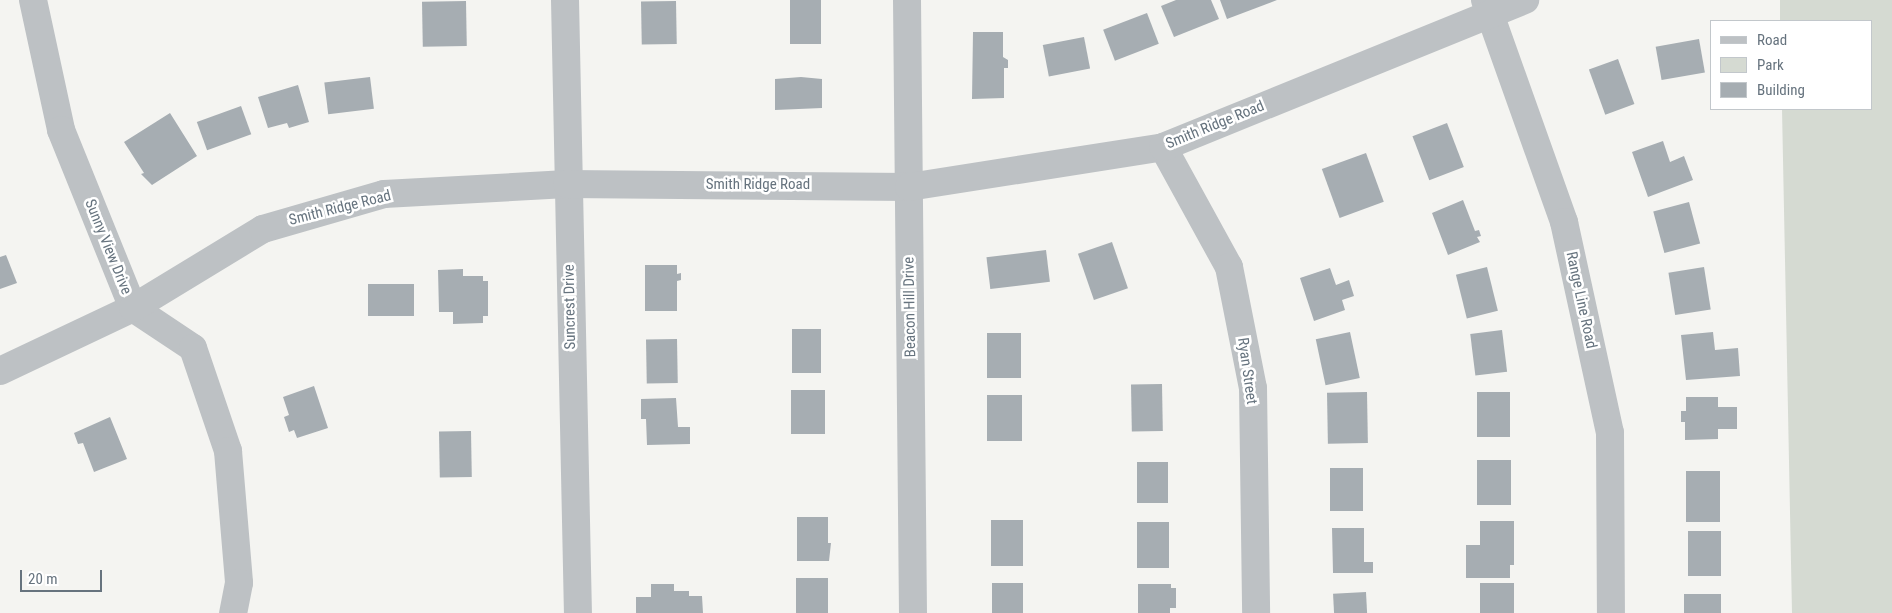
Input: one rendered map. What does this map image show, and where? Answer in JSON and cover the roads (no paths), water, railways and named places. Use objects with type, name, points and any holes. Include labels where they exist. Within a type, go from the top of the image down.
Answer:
[{"type":"street","name":"Sunny View Drive","points":[[33,0],[61,130],[133,308],[193,348],[228,451],[239,583],[233,613]]},
{"type":"street","name":"Suncrest Drive","points":[[565,0],[567,184],[578,613]]},
{"type":"street","name":"Beacon Hill Drive","points":[[907,0],[914,613]]},
{"type":"street","name":"Smith Ridge Road","points":[[0,370],[133,308],[263,229],[384,194],[567,184],[909,187],[1163,147],[1487,6],[1526,0]]},
{"type":"street","name":"Range Line Road","points":[[1487,6],[1564,222],[1610,434],[1611,613]]},
{"type":"street","name":"Ryan Street","points":[[1163,147],[1230,267],[1253,388],[1256,613]]}]
